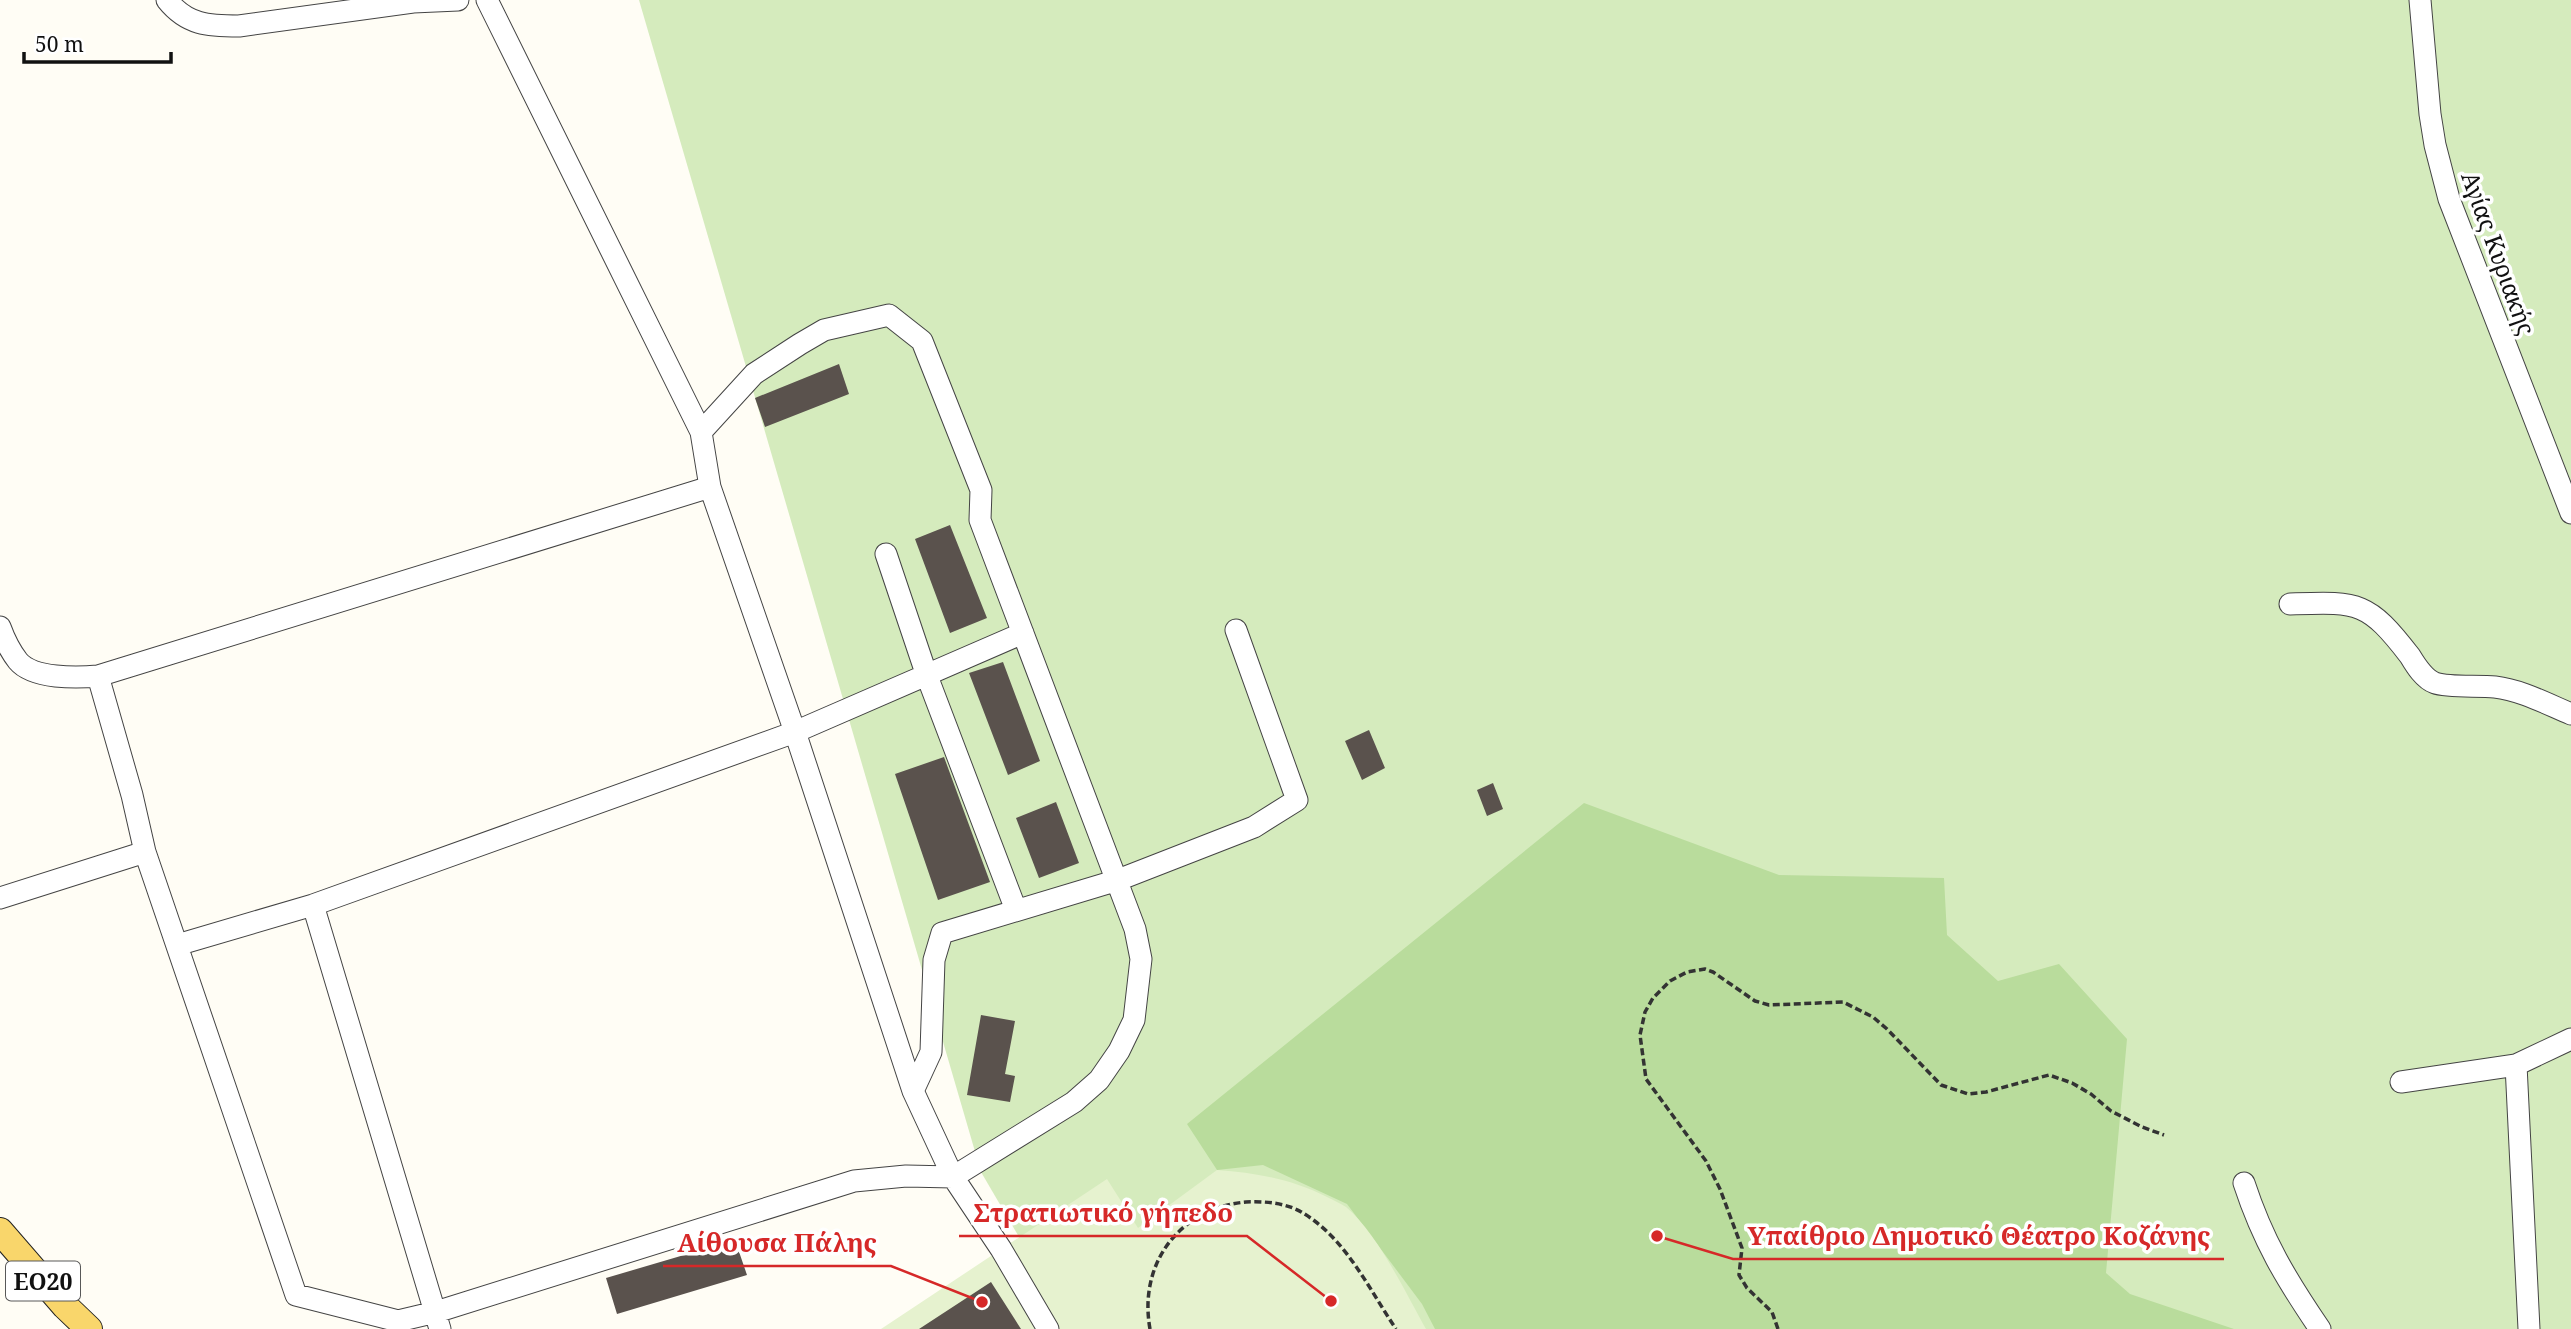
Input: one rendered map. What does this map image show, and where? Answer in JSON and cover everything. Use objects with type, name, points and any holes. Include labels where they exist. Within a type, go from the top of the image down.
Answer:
[{"type":"main road","name":"ΕΟ20","points":[[0,1231],[86,1328]]},
{"type":"street","points":[[167,0],[180,16],[199,23],[220,26],[239,26],[413,2],[458,0]]},
{"type":"street","points":[[487,0],[701,432],[710,487],[913,1091],[953,1177],[1001,1249],[1048,1329]]},
{"type":"street","name":"Αγίας Κυριακής","points":[[2420,0],[2430,114],[2449,199],[2571,513]]},
{"type":"street","points":[[98,677],[132,795],[145,852],[296,1295],[398,1321],[438,1320],[854,1181],[905,1176],[953,1177],[1074,1102],[1099,1080],[1119,1051],[1134,1020],[1141,959],[1135,929],[980,520],[981,490],[922,341],[889,315],[824,330],[754,374],[701,432]]},
{"type":"street","points":[[0,630],[19,663],[42,674],[98,677],[710,487]]},
{"type":"street","points":[[886,554],[927,676],[1016,910]]},
{"type":"street","points":[[2290,604],[2339,603],[2365,610],[2394,636],[2424,676],[2434,683],[2508,689],[2571,714]]},
{"type":"street","points":[[913,1091],[931,1052],[934,960],[942,933],[1118,880],[1254,827],[1297,800],[1236,630]]},
{"type":"street","points":[[177,945],[313,905],[794,732],[1023,633]]},
{"type":"street","points":[[0,898],[145,852]]},
{"type":"street","points":[[313,905],[438,1320]]},
{"type":"street","points":[[2401,1082],[2516,1065],[2571,1039]]},
{"type":"street","points":[[2516,1065],[2529,1329]]},
{"type":"street","points":[[2244,1183],[2258,1224],[2277,1262],[2320,1329]]},
{"type":"path","points":[[1778,1329],[1772,1312],[1747,1288],[1739,1275],[1742,1248],[1720,1189],[1706,1161],[1646,1079],[1640,1035],[1645,1012],[1670,981],[1687,972],[1705,969],[1713,972],[1755,1001],[1769,1005],[1843,1002],[1873,1017],[1941,1085],[1968,1094],[1986,1092],[2049,1075],[2091,1094],[2111,1111],[2142,1128],[2164,1135]]},
{"type":"path","points":[[1150,1329],[1148,1296],[1151,1279],[1169,1243],[1197,1215],[1234,1203],[1258,1201],[1279,1204],[1303,1213],[1344,1248],[1396,1329]]},
{"type":"green space","points":[[639,0],[2571,0],[2571,1329],[1073,1329],[981,1172]]},
{"type":"green space","points":[[1584,803],[1779,875],[1944,878],[1947,935],[1998,981],[2059,964],[2127,1039],[2106,1273],[2130,1294],[2234,1329],[1435,1329],[1422,1304],[1347,1204],[1263,1165],[1217,1170],[1187,1124]]},
{"type":"green space","points":[[1217,1170],[1287,1181],[1346,1207],[1358,1218],[1380,1248],[1426,1329],[881,1329],[1107,1179],[1138,1228]]},
{"type":"building","points":[[839,364],[849,394],[765,427],[755,398]]},
{"type":"building","points":[[950,525],[987,618],[950,633],[915,539]]},
{"type":"building","points":[[1003,662],[1040,761],[1008,775],[969,673]]},
{"type":"building","points":[[1369,730],[1385,768],[1362,780],[1345,741]]},
{"type":"building","points":[[944,757],[990,882],[938,900],[895,774]]},
{"type":"building","points":[[1493,783],[1503,809],[1487,816],[1477,790]]},
{"type":"building","points":[[1056,802],[1079,863],[1039,878],[1016,818]]},
{"type":"building","points":[[981,1015],[1015,1021],[1005,1074],[1015,1076],[1010,1102],[967,1095]]},
{"type":"building","points":[[735,1240],[747,1275],[617,1314],[606,1278]]},
{"type":"building","points":[[991,1282],[1021,1329],[919,1329]]},
{"type":"place","name":"Υπαίθριο Δημοτικό Θέατρο Κοζάνης","points":[[1657,1236]]},
{"type":"place","name":"Στρατιωτικό γήπεδο","points":[[1331,1301]]},
{"type":"place","name":"Αίθουσα Πάλης","points":[[982,1302]]}]
